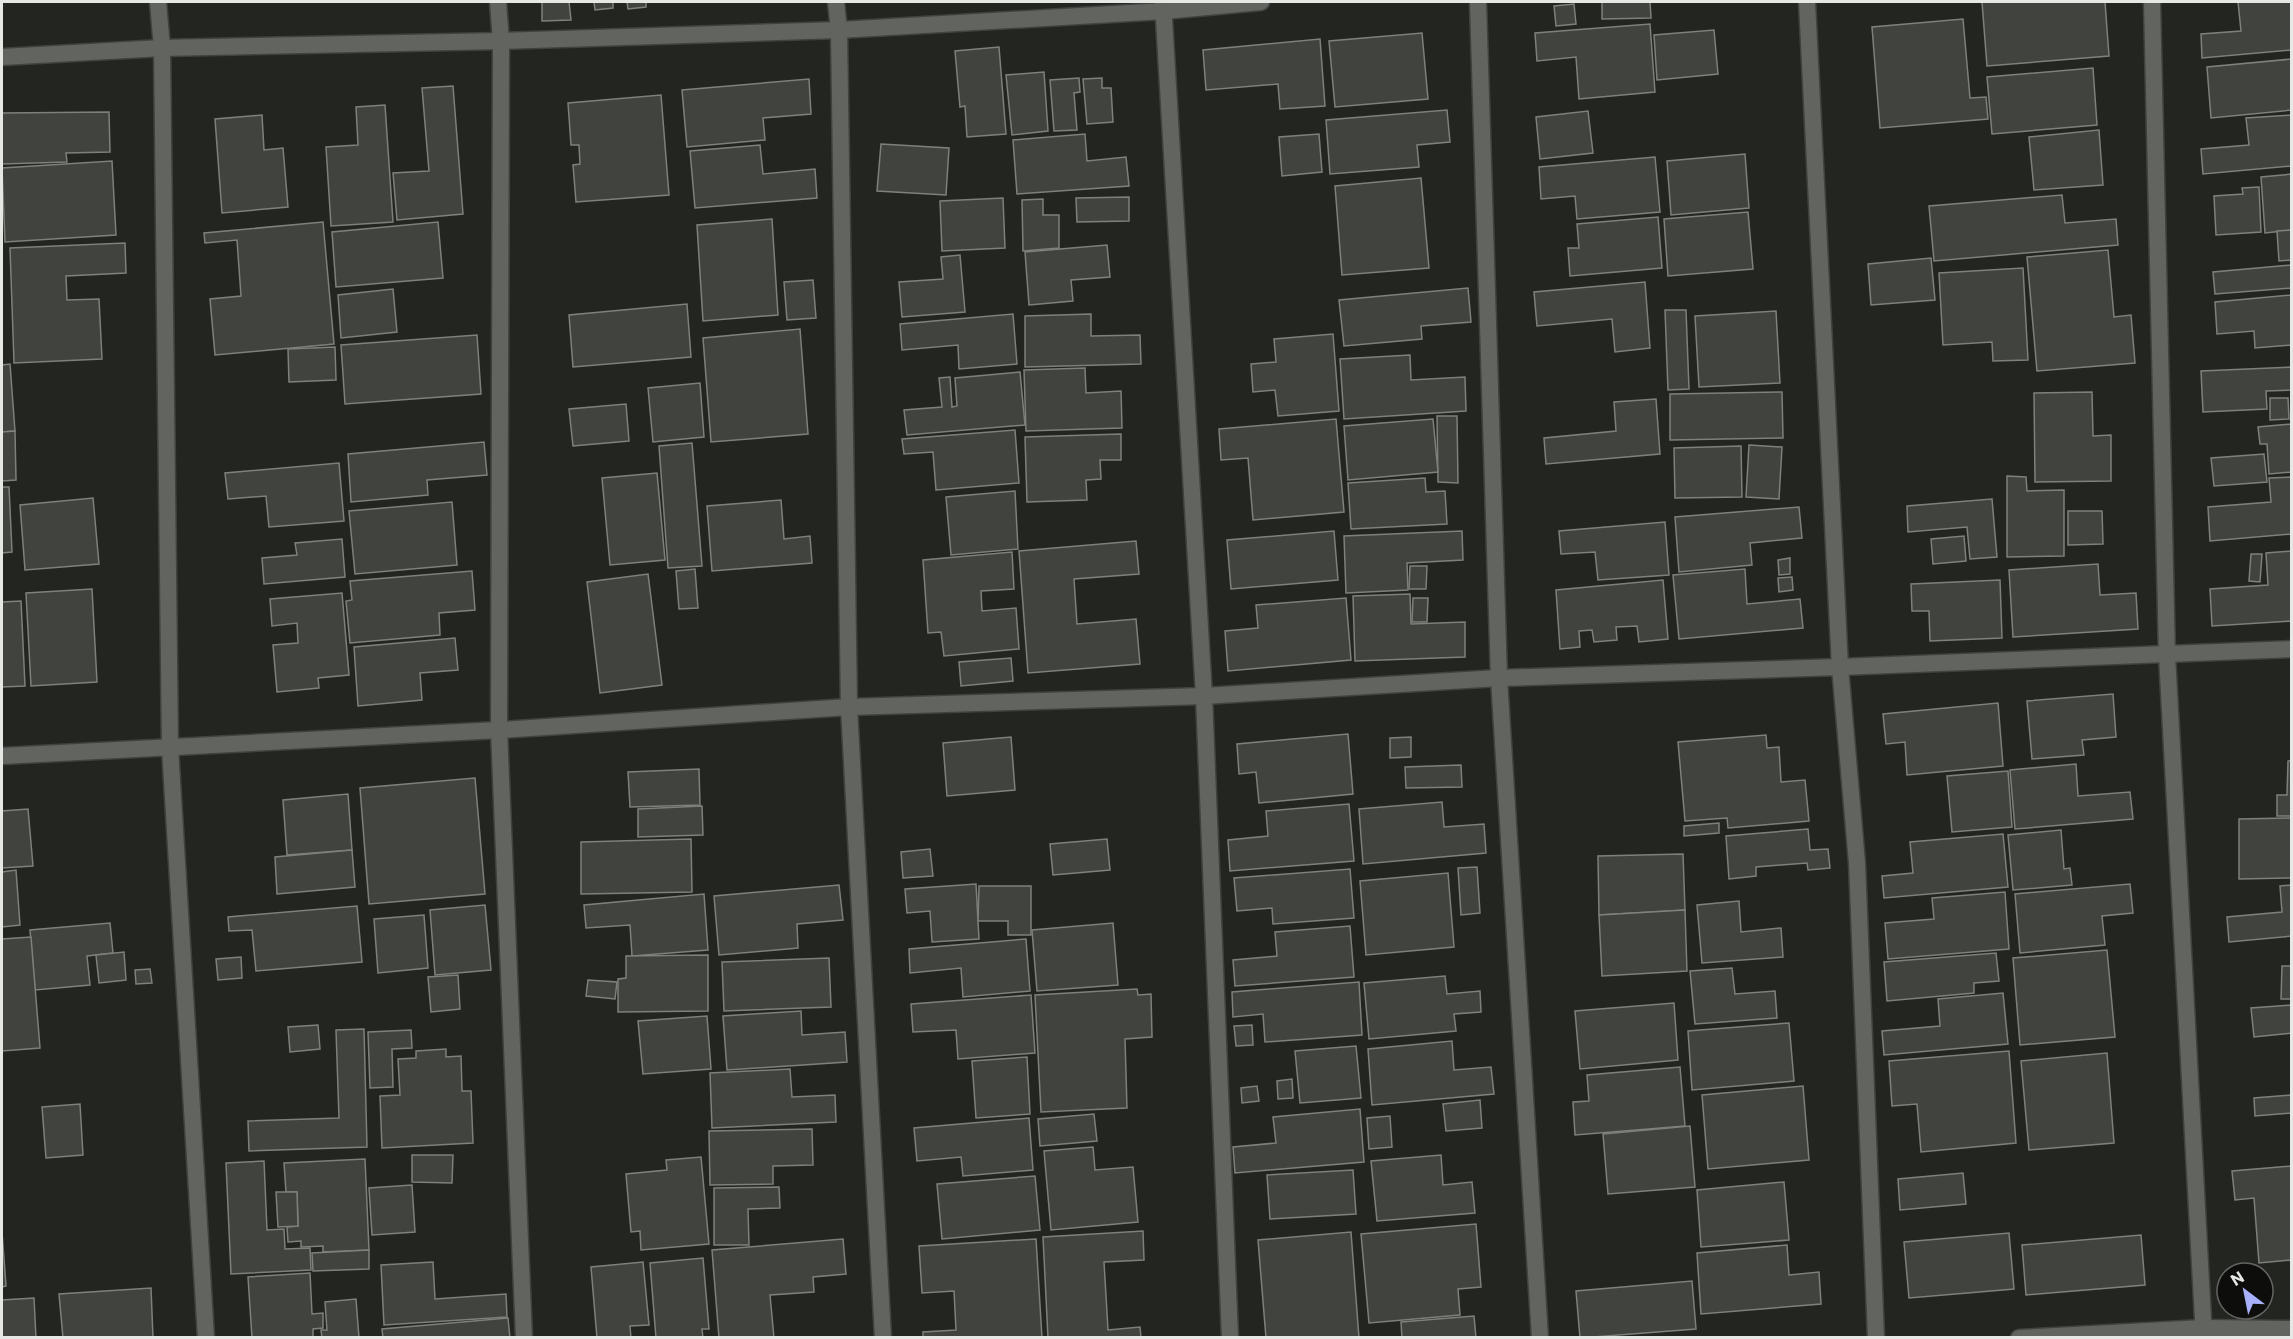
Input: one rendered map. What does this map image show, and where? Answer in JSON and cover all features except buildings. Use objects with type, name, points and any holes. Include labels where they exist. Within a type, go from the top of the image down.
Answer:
[{"type":"street","points":[[158,2],[162,48],[170,748],[206,1338]]},
{"type":"street","points":[[498,2],[501,41],[499,730],[524,1338]]},
{"type":"street","points":[[836,2],[839,30],[849,708],[883,1338]]},
{"type":"street","points":[[2,57],[162,48],[501,41],[839,30],[1163,6],[1261,2]]},
{"type":"street","points":[[1478,2],[1499,678],[1540,1338]]},
{"type":"street","points":[[1807,2],[1840,667],[1857,863],[1876,1338]]},
{"type":"street","points":[[2152,2],[2167,654],[2203,1333]]},
{"type":"street","points":[[1163,6],[1204,696],[1230,1338]]},
{"type":"street","points":[[2,756],[499,730],[849,708],[1204,696],[1499,678],[2292,649]]},
{"type":"street","points":[[2019,1338],[2292,1329]]}]
